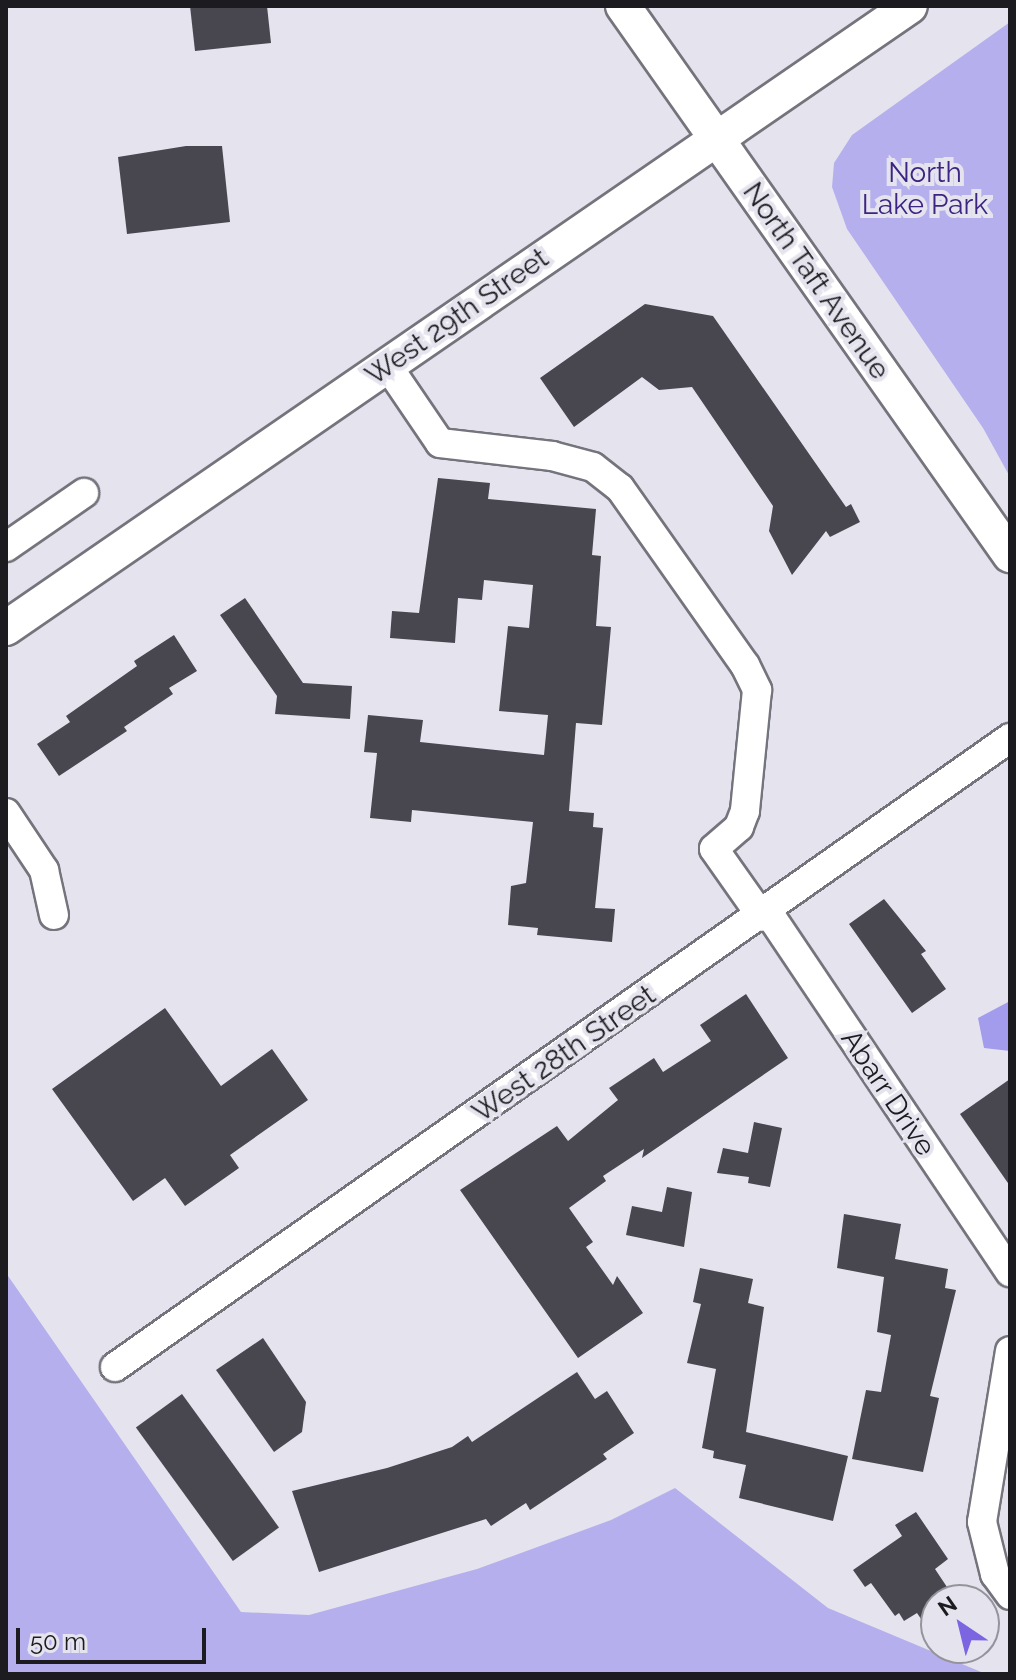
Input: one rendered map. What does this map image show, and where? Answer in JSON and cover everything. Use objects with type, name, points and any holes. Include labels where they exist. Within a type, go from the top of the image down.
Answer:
[{"type":"main road","name":"North Taft Avenue","points":[[623,6],[1010,555]]},
{"type":"main road","name":"West 29th Street","points":[[6,628],[910,6]]},
{"type":"street","name":"Abarr Drive","points":[[387,365],[440,443],[552,456],[593,467],[620,488],[745,665],[757,690],[745,811],[739,827],[714,849],[765,914],[1010,1272]]},
{"type":"street","points":[[6,547],[84,493]]},
{"type":"street","name":"West 28th Street","points":[[115,1367],[765,914],[1010,738]]},
{"type":"street","points":[[6,813],[44,870],[54,915]]},
{"type":"street","points":[[1010,1351],[982,1522],[995,1574],[1010,1595]]},
{"type":"green space","name":"North Lake Park","points":[[1010,22],[1010,477],[983,428],[847,229],[832,187],[834,163],[852,135]]},
{"type":"green space","points":[[6,1273],[241,1612],[309,1615],[477,1569],[611,1520],[675,1488],[828,1608],[920,1646],[920,1664],[962,1664],[986,1674],[6,1674]]},
{"type":"shaded area","points":[[1010,1001],[1010,1051],[984,1048],[978,1018]]},
{"type":"building","points":[[190,6],[267,6],[271,43],[195,51]]},
{"type":"building","points":[[186,146],[222,146],[230,222],[127,234],[118,157]]},
{"type":"building","points":[[645,304],[713,316],[846,507],[851,504],[860,522],[830,537],[826,531],[792,575],[769,531],[773,506],[692,387],[659,390],[642,377],[574,427],[540,378]]},
{"type":"building","points":[[438,478],[490,483],[488,499],[596,509],[592,555],[601,556],[596,626],[611,627],[602,725],[576,723],[569,811],[594,813],[593,827],[603,828],[595,908],[615,909],[612,942],[537,935],[538,928],[508,925],[511,886],[526,883],[533,822],[412,810],[411,822],[370,818],[377,753],[364,752],[368,715],[423,720],[420,742],[544,755],[548,715],[499,711],[508,626],[529,628],[533,585],[484,580],[482,600],[458,598],[455,643],[390,638],[392,611],[419,613]]},
{"type":"building","points":[[245,598],[303,683],[352,686],[350,719],[275,714],[277,696],[220,615]]},
{"type":"building","points":[[174,635],[197,671],[169,688],[173,694],[124,727],[127,731],[59,776],[37,744],[70,722],[66,716],[137,666],[134,661]]},
{"type":"building","points":[[884,899],[926,951],[921,954],[946,989],[912,1013],[849,924]]},
{"type":"building","points":[[746,994],[788,1058],[642,1158],[644,1149],[603,1176],[606,1181],[569,1208],[593,1242],[586,1247],[613,1285],[617,1276],[643,1313],[578,1358],[460,1190],[557,1126],[568,1141],[618,1100],[609,1088],[654,1058],[663,1072],[711,1041],[700,1025]]},
{"type":"building","points":[[165,1008],[221,1086],[272,1049],[308,1100],[230,1155],[239,1168],[185,1206],[165,1178],[133,1201],[52,1089]]},
{"type":"building","points":[[1010,1079],[1010,1186],[960,1114]]},
{"type":"building","points":[[754,1122],[782,1128],[770,1187],[748,1183],[749,1177],[717,1173],[723,1148],[748,1153]]},
{"type":"building","points":[[667,1187],[692,1192],[684,1247],[626,1235],[632,1206],[662,1212]]},
{"type":"building","points":[[844,1214],[901,1224],[895,1259],[948,1269],[945,1288],[956,1290],[930,1396],[939,1398],[923,1472],[852,1459],[866,1390],[881,1392],[891,1335],[877,1332],[884,1277],[837,1268]]},
{"type":"building","points":[[700,1268],[753,1279],[748,1303],[764,1307],[746,1432],[848,1456],[833,1521],[739,1498],[746,1465],[713,1458],[714,1451],[702,1448],[716,1369],[687,1363],[701,1304],[693,1302]]},
{"type":"building","points":[[263,1338],[306,1402],[302,1432],[274,1452],[216,1370]]},
{"type":"building","points":[[577,1372],[595,1399],[607,1391],[634,1433],[603,1454],[607,1459],[530,1510],[526,1503],[491,1526],[486,1519],[319,1572],[292,1491],[387,1468],[452,1447],[468,1436],[472,1442]]},
{"type":"building","points":[[182,1394],[279,1527],[233,1561],[136,1428]]},
{"type":"building","points":[[916,1512],[948,1559],[935,1569],[945,1584],[920,1584],[920,1617],[917,1613],[904,1621],[899,1613],[895,1616],[871,1583],[865,1587],[853,1570],[902,1536],[895,1525]]}]
